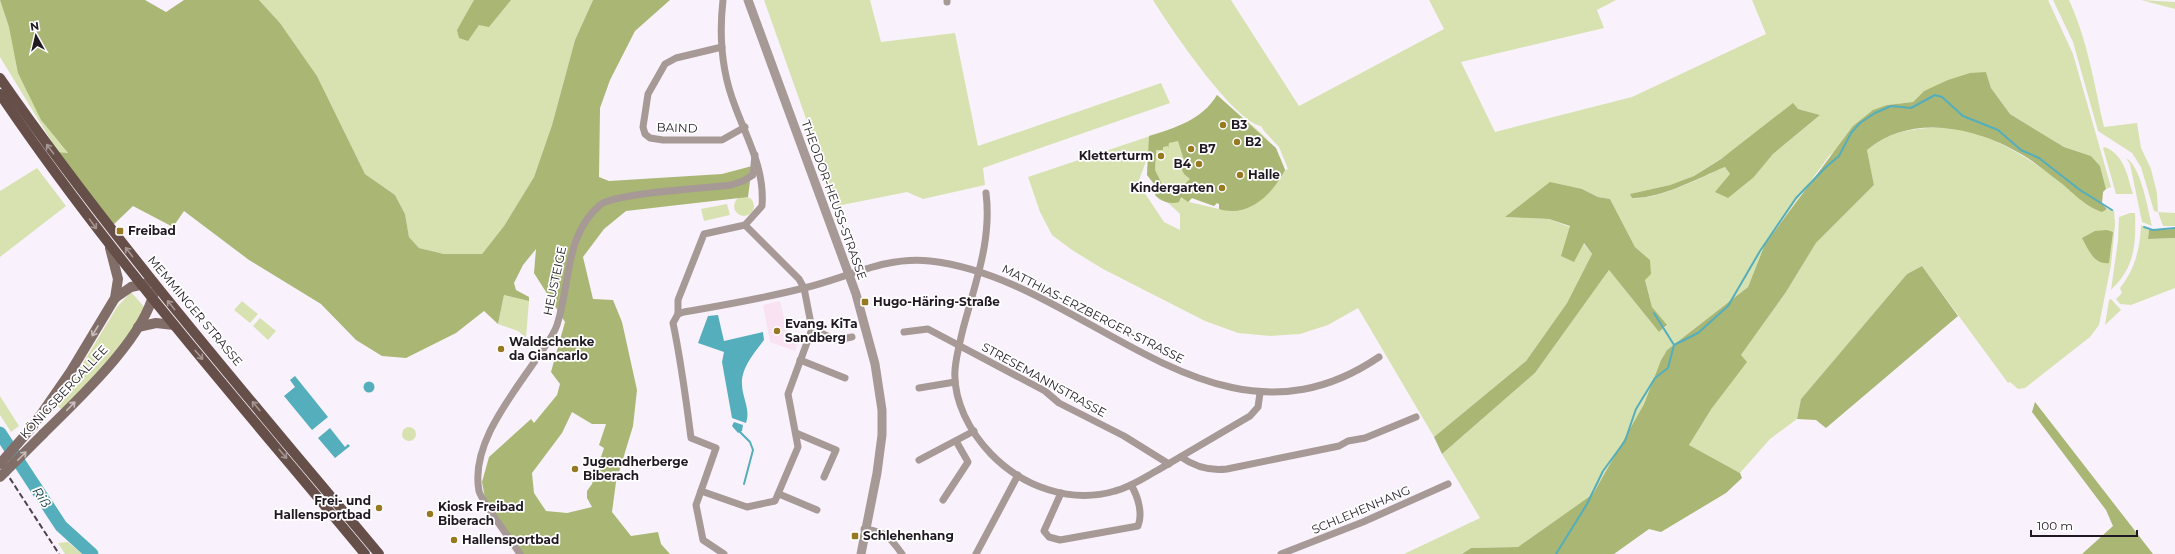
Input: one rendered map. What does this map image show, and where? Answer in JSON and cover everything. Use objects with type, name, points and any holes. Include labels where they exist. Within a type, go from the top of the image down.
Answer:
[{"type":"main road","name":"MEMMINGER STRASSE","points":[[0,78],[40,135],[154,284],[379,554]]},
{"type":"main road","name":"MEMMINGER STRASSE","points":[[0,94],[35,146],[110,248],[365,554]]},
{"type":"main road","points":[[110,248],[118,279],[115,298]]},
{"type":"main road","points":[[115,298],[131,287],[154,284]]},
{"type":"main road","name":"KÖNIGSBERGALLEE","points":[[0,477],[101,375],[138,327],[152,298],[154,284]]},
{"type":"main road","name":"KÖNIGSBERGALLEE","points":[[0,464],[33,426],[71,371],[115,298]]},
{"type":"main road","points":[[138,327],[156,323],[174,325]]},
{"type":"street","name":"HEUSTEIGE","points":[[520,554],[479,492],[479,470],[487,438],[495,420],[554,333],[565,292],[570,253],[578,234],[589,217],[601,203],[620,197],[731,185],[744,181],[753,175],[755,155],[730,92],[722,47],[723,0]]},
{"type":"street","name":"THEODOR-HEUSS-STRASSE","points":[[748,0],[849,274],[876,364],[882,410],[879,461],[864,528],[861,554]]},
{"type":"street","name":"BAIND","points":[[722,47],[676,58],[665,64],[648,94],[643,127],[645,134],[650,138],[663,140],[722,140],[745,127]]},
{"type":"street","points":[[724,554],[703,540],[696,505],[716,448],[691,438],[685,398],[685,383],[673,323],[678,314],[678,300],[704,234],[745,225],[762,206],[761,177],[755,155]]},
{"type":"street","points":[[986,193],[988,230],[979,271],[959,345],[955,370],[956,382],[962,408],[974,431],[994,456],[1018,475],[1061,493],[1077,496],[1098,495],[1116,491],[1131,485],[1169,464],[1250,416],[1258,407],[1260,393]]},
{"type":"street","points":[[701,491],[747,507],[775,501],[798,447],[788,394],[812,329],[804,288],[799,279],[745,225]]},
{"type":"street","name":"MATTHIAS-ERZBERGER-STRASSE","points":[[849,274],[884,263],[912,259],[955,264],[979,271],[1012,284],[1148,356],[1183,372],[1224,386],[1260,393],[1282,392],[1322,385],[1357,371],[1379,357]]},
{"type":"street","points":[[678,314],[804,288],[849,274]]},
{"type":"street","points":[[812,329],[836,340],[852,337]]},
{"type":"street","name":"STRESEMANNSTRASSE","points":[[904,332],[928,329],[1055,397],[1059,403],[1143,447],[1169,464]]},
{"type":"street","points":[[800,360],[844,378]]},
{"type":"street","points":[[919,388],[956,382]]},
{"type":"street","points":[[1181,456],[1190,463],[1204,468],[1216,470],[1227,469],[1339,446],[1348,441],[1365,438],[1416,417]]},
{"type":"street","points":[[919,460],[974,431]]},
{"type":"street","points":[[796,433],[836,450],[824,477]]},
{"type":"street","points":[[943,500],[968,462],[956,441]]},
{"type":"street","points":[[976,554],[1018,475]]},
{"type":"street","name":"SCHLEHENHANG","points":[[1281,554],[1364,522],[1448,484]]},
{"type":"street","points":[[1061,493],[1044,531],[1049,538],[1060,540],[1138,526],[1141,517],[1135,492],[1131,485]]},
{"type":"street","points":[[779,494],[817,510]]},
{"type":"street","points":[[864,528],[882,532],[888,536],[902,554]]},
{"type":"shaded area","name":"Evang. KiTa Sandberg","points":[[780,301],[789,340],[798,343],[795,351],[770,342],[763,305]]},
{"type":"green space","points":[[0,0],[41,120],[68,153],[58,152],[0,57]]},
{"type":"green space","points":[[0,0],[145,0],[166,12],[184,0],[259,0],[280,23],[317,76],[365,174],[395,195],[405,214],[409,237],[419,248],[444,254],[482,254],[504,226],[534,177],[552,125],[575,40],[593,0],[670,0],[635,31],[610,80],[600,108],[599,177],[609,181],[722,174],[752,166],[748,197],[626,211],[604,229],[583,257],[593,299],[613,300],[622,322],[637,390],[633,426],[616,482],[612,512],[631,536],[658,532],[661,544],[670,554],[521,554],[485,498],[482,482],[489,457],[531,419],[534,423],[557,395],[560,384],[551,372],[565,322],[534,273],[536,249],[523,265],[514,283],[516,290],[529,297],[529,301],[504,295],[498,324],[484,311],[456,333],[406,358],[382,356],[356,340],[321,304],[249,260],[184,211],[173,227],[133,206],[112,226],[58,152],[68,153],[41,120],[18,73],[9,27]],"holes":[[[572,412],[592,424],[606,424],[599,445],[604,448],[592,484],[587,491],[587,498],[592,507],[567,513],[546,511],[534,493],[532,473],[562,433]]]},
{"type":"green space","points":[[259,0],[593,0],[575,40],[552,125],[534,177],[504,226],[482,254],[444,254],[419,248],[409,237],[405,214],[395,195],[365,174],[317,76],[280,23]]},
{"type":"green space","points":[[474,0],[511,0],[489,27],[479,25],[468,41],[459,38],[457,30]]},
{"type":"green space","points":[[764,0],[870,0],[881,42],[955,33],[978,146],[1161,83],[1170,103],[983,168],[985,185],[923,199],[907,192],[837,206]]},
{"type":"green space","points":[[1153,0],[1231,0],[1299,106],[1444,29],[1429,0],[1616,0],[1597,10],[1604,28],[1461,62],[1495,132],[1632,97],[1766,34],[1752,0],[2048,0],[2073,54],[2111,187],[2106,189],[2100,166],[2091,156],[2064,147],[2010,114],[1991,88],[1986,72],[1924,91],[1913,102],[1887,105],[1829,156],[1765,244],[1748,287],[1667,350],[1661,360],[1644,404],[1593,494],[1518,547],[1471,548],[1462,554],[1404,554],[1480,518],[1442,454],[1535,373],[1609,270],[1659,332],[1667,326],[1652,307],[1645,280],[1650,260],[1635,247],[1610,199],[1598,197],[1582,189],[1505,217],[1549,219],[1570,227],[1592,254],[1567,303],[1526,361],[1434,437],[1358,308],[1328,325],[1300,334],[1270,336],[1238,333],[1205,321],[1103,269],[1072,250],[1052,235],[1040,212],[1028,177],[1174,128],[1193,119],[1204,111],[1209,107],[1217,95],[1274,147],[1285,170],[1288,169],[1279,147],[1261,126],[1249,121],[1219,91],[1187,50]],"holes":[[[1798,109],[1820,115],[1773,154],[1754,177],[1730,174],[1725,167],[1667,192],[1655,196],[1632,198],[1631,194],[1670,185],[1694,176]],[[1148,156],[1147,175],[1158,189],[1155,195],[1160,200],[1167,202],[1180,214],[1180,230],[1164,222],[1138,183]],[[1191,198],[1214,206],[1217,203],[1219,204],[1219,209],[1189,202]]]},
{"type":"green space","points":[[2053,0],[2069,0],[2076,16],[2086,47],[2104,127],[2137,123],[2141,148],[2151,169],[2157,193],[2158,212],[2154,211],[2141,167],[2132,153],[2098,131],[2073,42]]},
{"type":"green space","points":[[2141,0],[2175,2],[2175,9]]},
{"type":"green space","points":[[1986,72],[1991,88],[2010,114],[2064,147],[2091,156],[2100,166],[2106,189],[2103,192],[2102,204],[2107,209],[2102,212],[2094,209],[2029,159],[1984,137],[1964,131],[1943,128],[1923,128],[1903,131],[1884,138],[1867,150],[1874,185],[1816,243],[1786,292],[1741,355],[1747,362],[1712,408],[1689,445],[1740,473],[1742,478],[1726,493],[1661,532],[1649,529],[1614,554],[1462,554],[1471,548],[1518,547],[1593,494],[1644,404],[1661,360],[1667,350],[1748,287],[1765,244],[1853,126],[1873,110],[1887,105],[1913,102],[1924,91],[1948,80],[1970,73]]},
{"type":"green space","points":[[1217,95],[1276,148],[1285,170],[1280,179],[1266,196],[1249,207],[1240,210],[1230,211],[1219,209],[1219,204],[1217,203],[1214,206],[1192,198],[1188,202],[1181,197],[1179,202],[1166,202],[1155,195],[1158,189],[1147,175],[1149,136],[1187,122],[1204,111]],"holes":[[[1178,141],[1184,160],[1179,163],[1184,174],[1190,179],[1185,184],[1184,190],[1165,190],[1155,170],[1156,150],[1163,150],[1163,147],[1168,146],[1168,149],[1169,143]]]},
{"type":"green space","points":[[1793,103],[1798,109],[1820,115],[1773,154],[1754,177],[1728,198],[1715,192],[1730,174],[1725,167],[1667,192],[1632,198],[1630,194],[1670,185],[1694,176],[1721,159]]},
{"type":"green space","points":[[1927,128],[1958,129],[1972,132],[1998,142],[2047,172],[2088,205],[2102,211],[2107,209],[2114,210],[2115,225],[2111,265],[2099,325],[2090,337],[2025,388],[2018,389],[2010,382],[2008,383],[1922,266],[1907,274],[1801,399],[1797,419],[1770,439],[1740,473],[1689,445],[1712,408],[1741,355],[1786,292],[1816,243],[1874,185],[1867,150],[1889,136],[1909,130]]},
{"type":"green space","points":[[2105,147],[2117,155],[2121,161],[2127,173],[2133,194],[2116,194],[2103,148]]},
{"type":"green space","points":[[2126,158],[2136,170],[2140,179],[2152,226],[2142,222],[2130,164]]},
{"type":"green space","points":[[37,168],[66,206],[0,257],[0,191]]},
{"type":"green space","points":[[1550,182],[1582,189],[1598,197],[1610,199],[1635,247],[1650,260],[1651,274],[1645,280],[1652,307],[1667,325],[1659,332],[1609,270],[1535,373],[1442,454],[1434,437],[1526,361],[1567,303],[1592,254],[1584,243],[1574,262],[1561,256],[1570,226],[1549,219],[1505,217]]},
{"type":"green space","points":[[744,196],[751,199],[754,206],[751,213],[744,216],[737,213],[734,206],[737,199]]},
{"type":"green space","points":[[727,204],[730,215],[704,221],[701,209]]},
{"type":"green space","points":[[2158,212],[2175,213],[2175,226],[2163,226]]},
{"type":"green space","points":[[2130,213],[2135,213],[2135,235],[2132,255],[2125,273],[2111,290],[2118,240],[2119,217]]},
{"type":"green space","points":[[2141,225],[2149,230],[2148,239],[2175,238],[2175,288],[2131,305],[2120,304],[2116,299],[2122,293],[2120,288],[2129,274],[2136,258]]},
{"type":"green space","points":[[2175,229],[2175,238],[2148,239],[2149,230]]},
{"type":"green space","points":[[2107,230],[2113,232],[2109,263],[2104,263],[2095,259],[2082,238],[2095,231]]},
{"type":"green space","points":[[1922,266],[1958,316],[1826,428],[1816,420],[1797,419],[1801,399],[1907,274]]},
{"type":"green space","points":[[131,292],[145,308],[137,322],[118,349],[63,410],[57,406],[117,307]]},
{"type":"green space","points":[[504,295],[529,301],[526,338],[518,331],[498,324]]},
{"type":"green space","points":[[2111,299],[2121,310],[2105,325],[2109,300]]},
{"type":"green space","points":[[242,301],[258,314],[250,323],[234,310]]},
{"type":"green space","points":[[260,318],[276,331],[268,340],[253,326]]},
{"type":"green space","points":[[0,396],[19,426],[11,432],[0,415]]},
{"type":"green space","points":[[2035,402],[2153,554],[2082,554],[2113,526],[2106,510],[2032,412]]},
{"type":"green space","points":[[409,427],[414,429],[416,434],[414,439],[409,441],[404,439],[402,434],[404,429]]},
{"type":"green space","points":[[68,542],[82,554],[65,554],[58,543]]},
{"type":"water","points":[[718,315],[724,341],[763,332],[764,340],[749,360],[742,378],[742,389],[747,408],[746,423],[732,418],[722,362],[724,352],[698,343],[708,316]]},
{"type":"water","points":[[295,376],[328,417],[312,430],[284,396],[295,387],[290,380]]},
{"type":"water","points":[[367,382],[371,382],[373,383],[373,391],[367,392],[364,389],[364,385]]},
{"type":"water","points":[[734,422],[743,425],[742,431],[738,433],[732,426]]},
{"type":"water","points":[[330,428],[345,447],[348,444],[350,446],[335,458],[318,438]]},
{"type":"waterway","points":[[1674,345],[1698,333],[1728,306],[1760,251],[1796,198],[1826,167],[1839,156],[1851,133],[1860,123],[1875,113],[1891,106],[1911,108],[1935,95],[1942,97],[1963,116],[1998,130],[2021,150],[2039,158],[2080,190],[2112,210]]},
{"type":"waterway","points":[[2144,227],[2153,230],[2175,228]]},
{"type":"waterway","points":[[1556,554],[1587,504],[1603,471],[1625,441],[1636,409],[1655,378],[1668,368],[1674,345],[1654,313]]},
{"type":"waterway","points":[[740,432],[750,442],[753,450],[744,484]]},
{"type":"waterway","name":"Riß","points":[[0,433],[61,526],[92,554]]},
{"type":"railway","points":[[0,463],[59,554]]},
{"type":"place","name":"B3","points":[[1223,125]]},
{"type":"place","name":"B2","points":[[1237,142]]},
{"type":"place","name":"B7","points":[[1191,149]]},
{"type":"place","name":"Kletterturm","points":[[1161,156]]},
{"type":"place","name":"B4","points":[[1199,164]]},
{"type":"place","name":"Halle","points":[[1240,175]]},
{"type":"place","name":"Kindergarten","points":[[1222,188]]},
{"type":"place","name":"Freibad","points":[[120,231]]},
{"type":"place","name":"Hugo-Häring-Straße","points":[[865,302]]},
{"type":"place","name":"Evang. KiTa Sandberg","points":[[777,331]]},
{"type":"place","name":"Waldschenke da Giancarlo","points":[[501,349]]},
{"type":"place","name":"Jugendherberge Biberach","points":[[575,469]]},
{"type":"place","name":"Frei- und Hallensportbad","points":[[379,508]]},
{"type":"place","name":"Kiosk Freibad Biberach","points":[[430,514]]},
{"type":"place","name":"Schlehenhang","points":[[855,536]]},
{"type":"place","name":"Hallensportbad","points":[[454,540]]}]
